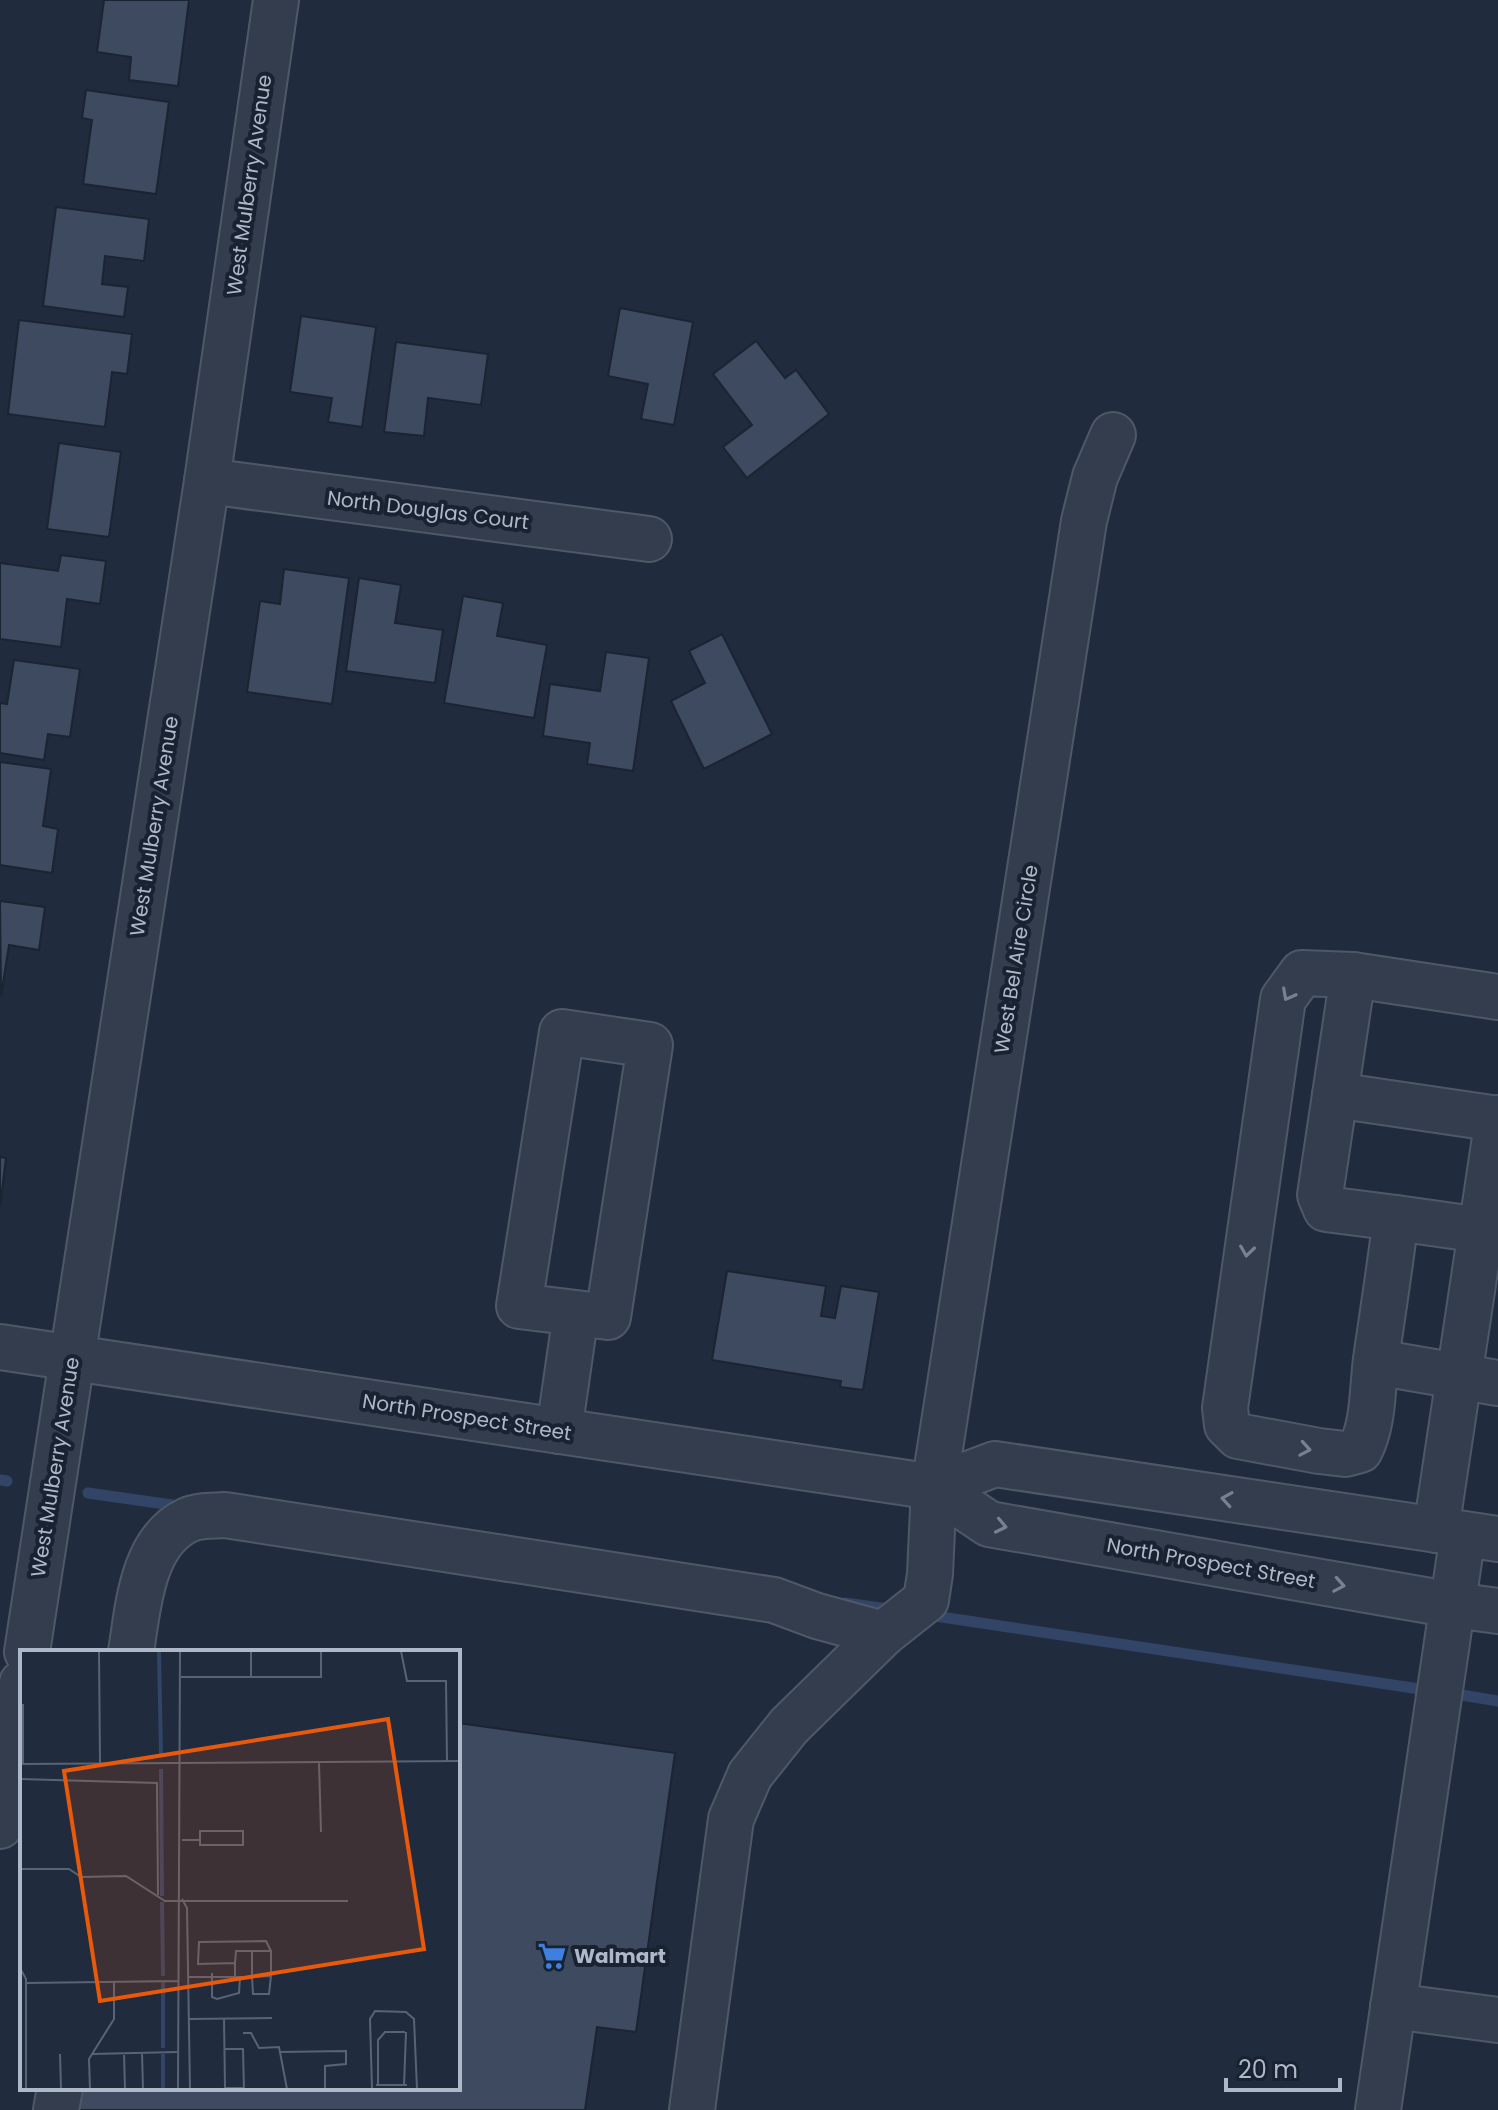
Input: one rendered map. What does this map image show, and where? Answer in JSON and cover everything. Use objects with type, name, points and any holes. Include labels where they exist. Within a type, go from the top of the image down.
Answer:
[{"type":"street","name":"West Mulberry Avenue","points":[[27,1650],[207,481],[276,0]]},
{"type":"street","name":"West Bel Aire Circle","points":[[692,2110],[731,1819],[750,1775],[789,1726],[883,1634],[926,1600],[934,1487],[1084,521],[1095,477],[1113,435]]},
{"type":"street","name":"North Douglas Court","points":[[207,481],[649,539]]},
{"type":"street","points":[[1396,1218],[1368,1434],[1360,1450],[1345,1454],[1238,1436],[1227,1425],[1225,1408],[1283,999],[1302,973],[1353,975],[1498,997]]},
{"type":"street","points":[[1353,975],[1320,1195],[1326,1209],[1396,1218],[1491,1191]]},
{"type":"street","points":[[562,1032],[650,1045],[608,1317],[576,1313],[519,1306],[562,1032]]},
{"type":"street","points":[[1335,1095],[1498,1118],[1466,1534],[1378,2110]]},
{"type":"street","points":[[559,1431],[576,1313]]},
{"type":"street","name":"North Prospect Street","points":[[0,1347],[934,1487],[989,1524],[1498,1611]]},
{"type":"street","points":[[1376,1362],[1479,1379]]},
{"type":"street","name":"North Prospect Street","points":[[934,1487],[995,1464],[1466,1534]]},
{"type":"street","points":[[131,1650],[151,1557],[168,1532],[191,1519],[225,1515],[774,1600],[817,1616],[883,1634]]},
{"type":"street","points":[[0,1826],[20,1696]]},
{"type":"street","points":[[1393,2006],[1498,2020]]},
{"type":"street","points":[[56,2110],[60,2090]]},
{"type":"building","points":[[104,0],[189,0],[178,86],[129,80],[131,57],[97,52]]},
{"type":"building","points":[[86,90],[169,102],[156,194],[83,184],[92,120],[82,118]]},
{"type":"building","points":[[56,207],[149,219],[144,261],[105,256],[102,284],[128,287],[124,317],[43,306]]},
{"type":"building","points":[[620,308],[693,322],[674,425],[641,419],[648,384],[608,376]]},
{"type":"building","points":[[301,316],[376,327],[362,427],[328,422],[332,398],[290,392]]},
{"type":"building","points":[[19,320],[132,334],[127,374],[112,372],[105,427],[8,414]]},
{"type":"building","points":[[756,341],[785,378],[796,370],[829,414],[747,478],[723,447],[752,425],[713,374]]},
{"type":"building","points":[[396,342],[488,354],[481,405],[428,398],[424,436],[384,432]]},
{"type":"building","points":[[59,443],[121,452],[109,537],[47,529]]},
{"type":"building","points":[[61,555],[106,561],[100,604],[67,599],[61,647],[0,639],[0,563],[58,571]]},
{"type":"building","points":[[284,569],[349,578],[332,704],[247,692],[260,601],[280,604]]},
{"type":"building","points":[[359,578],[401,585],[395,623],[443,630],[435,683],[346,671]]},
{"type":"building","points":[[463,596],[503,603],[497,636],[547,645],[534,718],[444,703]]},
{"type":"building","points":[[722,634],[772,734],[704,769],[671,701],[705,683],[689,651]]},
{"type":"building","points":[[606,652],[649,658],[633,771],[587,764],[590,743],[543,736],[550,684],[600,691]]},
{"type":"building","points":[[14,660],[80,669],[70,737],[48,734],[44,760],[0,753],[0,703],[7,704]]},
{"type":"building","points":[[0,762],[51,769],[43,826],[58,829],[52,873],[0,865]]},
{"type":"building","points":[[0,901],[45,907],[39,950],[9,945],[1,996]]},
{"type":"building","points":[[0,1157],[6,1158],[0,1207]]},
{"type":"building","points":[[727,1271],[826,1286],[821,1316],[835,1318],[841,1286],[879,1292],[863,1390],[840,1387],[841,1381],[712,1360]]},
{"type":"building","name":"Walmart","points":[[460,1723],[675,1753],[636,2032],[597,2027],[585,2110],[78,2110],[81,2090],[460,2090]]},
{"type":"waterway","points":[[0,1480],[7,1481]]},
{"type":"waterway","points":[[88,1493],[186,1507]]},
{"type":"waterway","points":[[845,1603],[895,1610]]},
{"type":"waterway","points":[[928,1615],[1433,1691]]},
{"type":"waterway","points":[[1450,1693],[1498,1701]]},
{"type":"place","name":"Walmart","points":[[552,1956]]}]
